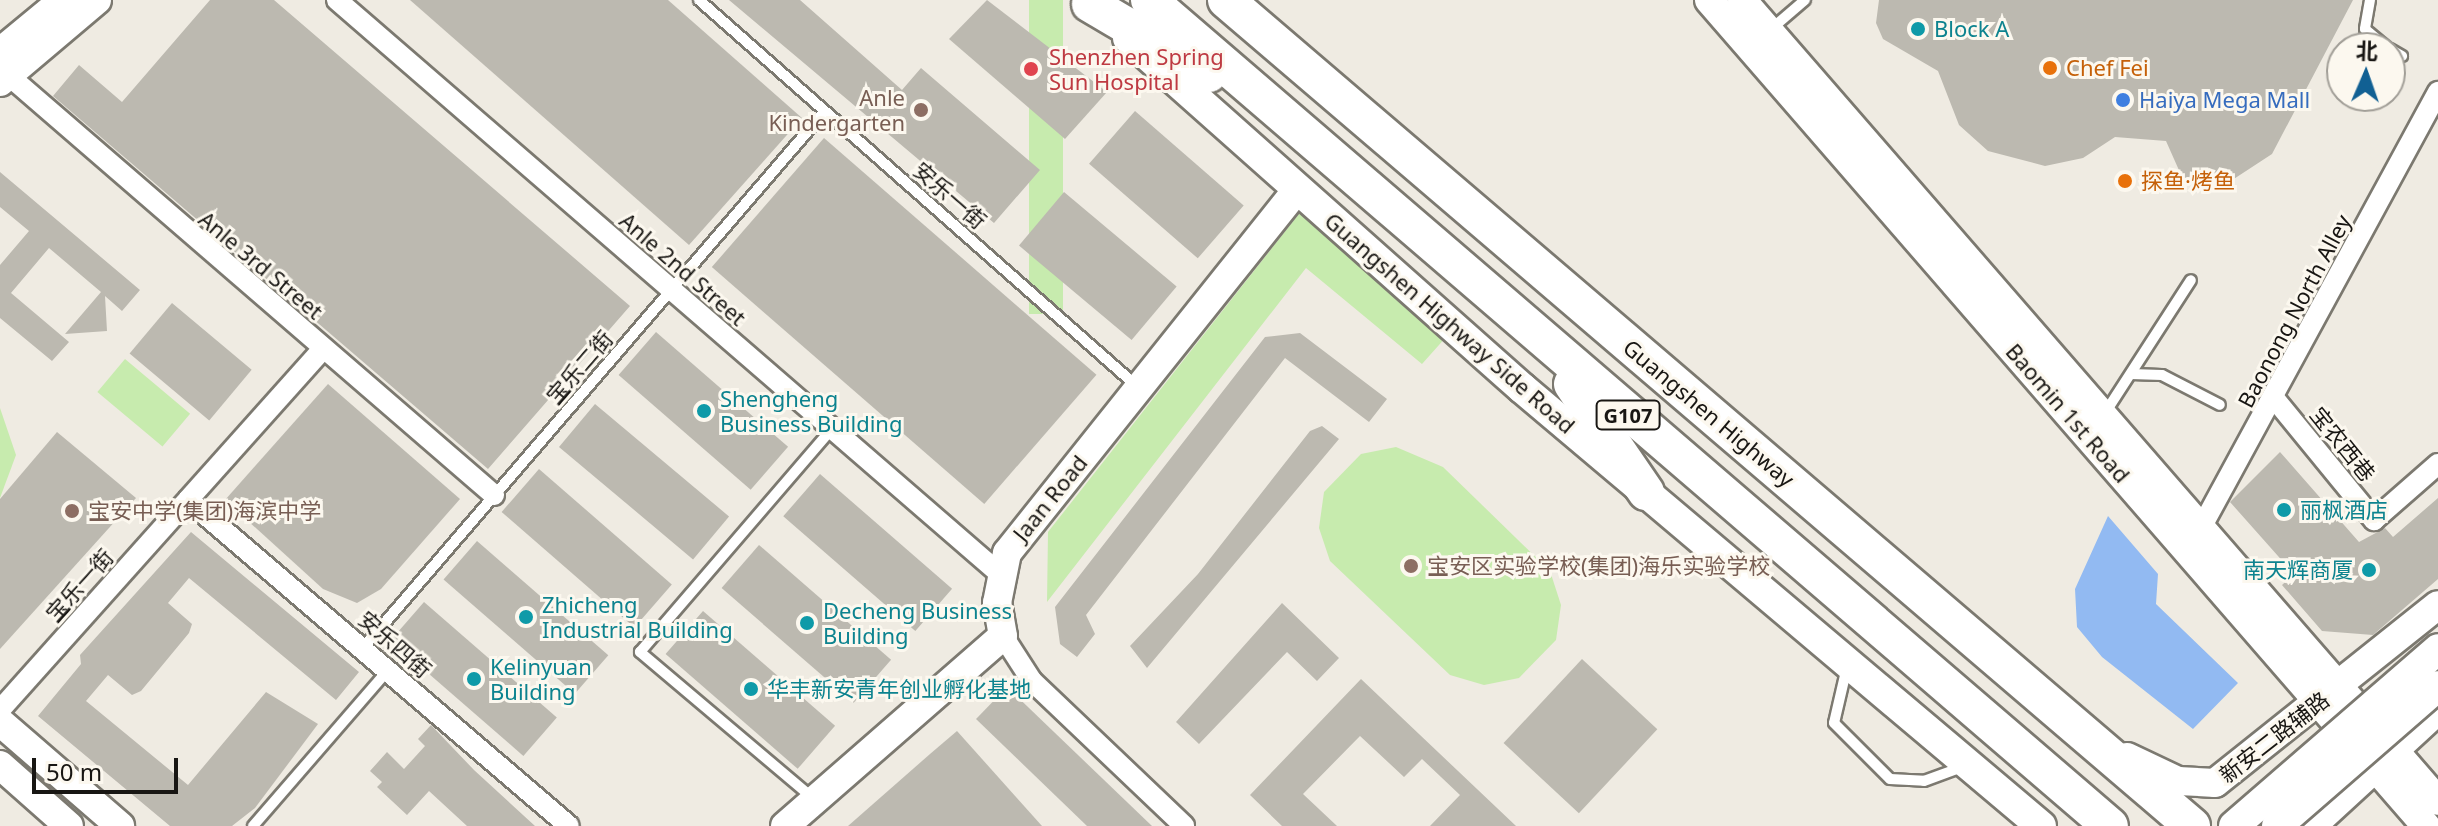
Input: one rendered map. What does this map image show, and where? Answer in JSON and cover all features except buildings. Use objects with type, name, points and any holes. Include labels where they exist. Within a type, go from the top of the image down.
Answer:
[{"type":"highway","name":"G107","points":[[1149,0],[1544,343],[2110,826]]},
{"type":"highway","name":"Guangshen Highway","points":[[1226,0],[2192,826]]},
{"type":"highway","points":[[1087,2],[1282,116]]},
{"type":"highway","points":[[1544,343],[1646,492]]},
{"type":"main road","points":[[2,69],[63,0]]},
{"type":"main road","points":[[2,69],[97,0]]},
{"type":"main road","name":"Baomin 1st Road","points":[[1709,0],[2196,538],[2383,756],[2426,826]]},
{"type":"main road","name":"Baomin 1st Road","points":[[1742,0],[2104,414],[2196,538]]},
{"type":"main road","name":"Guangshen Highway Side Road","points":[[1087,2],[1646,492],[2041,826]]},
{"type":"main road","name":"Jaan Road","points":[[1000,574],[1007,553],[1298,189]]},
{"type":"main road","points":[[785,826],[1003,636],[1000,574]]},
{"type":"main road","name":"新安二路辅路","points":[[2090,737],[2178,781],[2215,783],[2438,605]]},
{"type":"main road","points":[[2234,826],[2438,649]]},
{"type":"main road","points":[[2277,826],[2438,686]]},
{"type":"main road","points":[[2312,826],[2383,756],[2438,710]]},
{"type":"main road","points":[[0,722],[120,826]]},
{"type":"main road","name":"Baomin 1st Road","points":[[2383,756],[2438,801]]},
{"type":"main road","points":[[0,765],[69,826]]},
{"type":"street","name":"Anle 2nd Street","points":[[337,0],[1000,574]]},
{"type":"street","name":"Anle 3rd Street","points":[[2,69],[494,495]]},
{"type":"street","name":"Baonong North Alley","points":[[2196,538],[2438,92]]},
{"type":"street","name":"宝乐一街","points":[[0,710],[323,349]]},
{"type":"street","name":"宝农西巷","points":[[2274,398],[2374,520],[2438,464]]},
{"type":"street","name":"安乐四街","points":[[188,500],[569,826]]},
{"type":"street","points":[[1003,636],[1032,681],[1184,826]]},
{"type":"lane","name":"安乐一街","points":[[699,0],[1139,388]]},
{"type":"lane","points":[[1769,31],[1805,0]]},
{"type":"lane","points":[[2369,32],[2365,29],[2370,0]]},
{"type":"lane","name":"宝乐二街","points":[[363,648],[825,111]]},
{"type":"lane","points":[[2104,414],[2191,280]]},
{"type":"lane","points":[[2131,374],[2162,375],[2220,405]]},
{"type":"lane","points":[[815,800],[640,652],[832,429]]},
{"type":"lane","points":[[1849,662],[1836,693],[1834,723],[1890,779],[1924,781],[1969,764]]},
{"type":"lane","points":[[253,826],[388,670]]},
{"type":"green space","points":[[1029,0],[1063,0],[1063,314],[1029,314]]},
{"type":"green space","points":[[1302,210],[1447,336],[1422,364],[1306,268],[1047,602],[1048,532]]},
{"type":"green space","points":[[125,359],[190,414],[162,447],[97,392]]},
{"type":"green space","points":[[0,408],[16,455],[0,498]]},
{"type":"green space","points":[[1396,447],[1443,467],[1550,571],[1561,605],[1556,640],[1519,678],[1484,685],[1450,675],[1330,561],[1319,528],[1324,492],[1361,454]]},
{"type":"water","points":[[2108,516],[2158,574],[2156,604],[2238,683],[2193,729],[2102,657],[2077,627],[2075,589]]},
{"type":"place","name":"Block A","points":[[1918,29]]},
{"type":"place","name":"Chef Fei","points":[[2050,68]]},
{"type":"place","name":"Shenzhen Spring Sun Hospital","points":[[1031,69]]},
{"type":"place","name":"Haiya Mega Mall","points":[[2123,100]]},
{"type":"place","name":"Anle Kindergarten","points":[[921,110]]},
{"type":"place","name":"探鱼·烤鱼","points":[[2125,181]]},
{"type":"place","name":"Shengheng Business Building","points":[[704,411]]},
{"type":"place","name":"丽枫酒店","points":[[2284,510]]},
{"type":"place","name":"宝安中学(集团)海滨中学","points":[[72,511]]},
{"type":"place","name":"宝安区实验学校(集团)海乐实验学校","points":[[1411,566]]},
{"type":"place","name":"南天辉商厦","points":[[2369,570]]},
{"type":"place","name":"Zhicheng Industrial Building","points":[[526,617]]},
{"type":"place","name":"Decheng Business Building","points":[[807,623]]},
{"type":"place","name":"Kelinyuan Building","points":[[474,679]]},
{"type":"place","name":"华丰新安青年创业孵化基地","points":[[751,689]]}]
